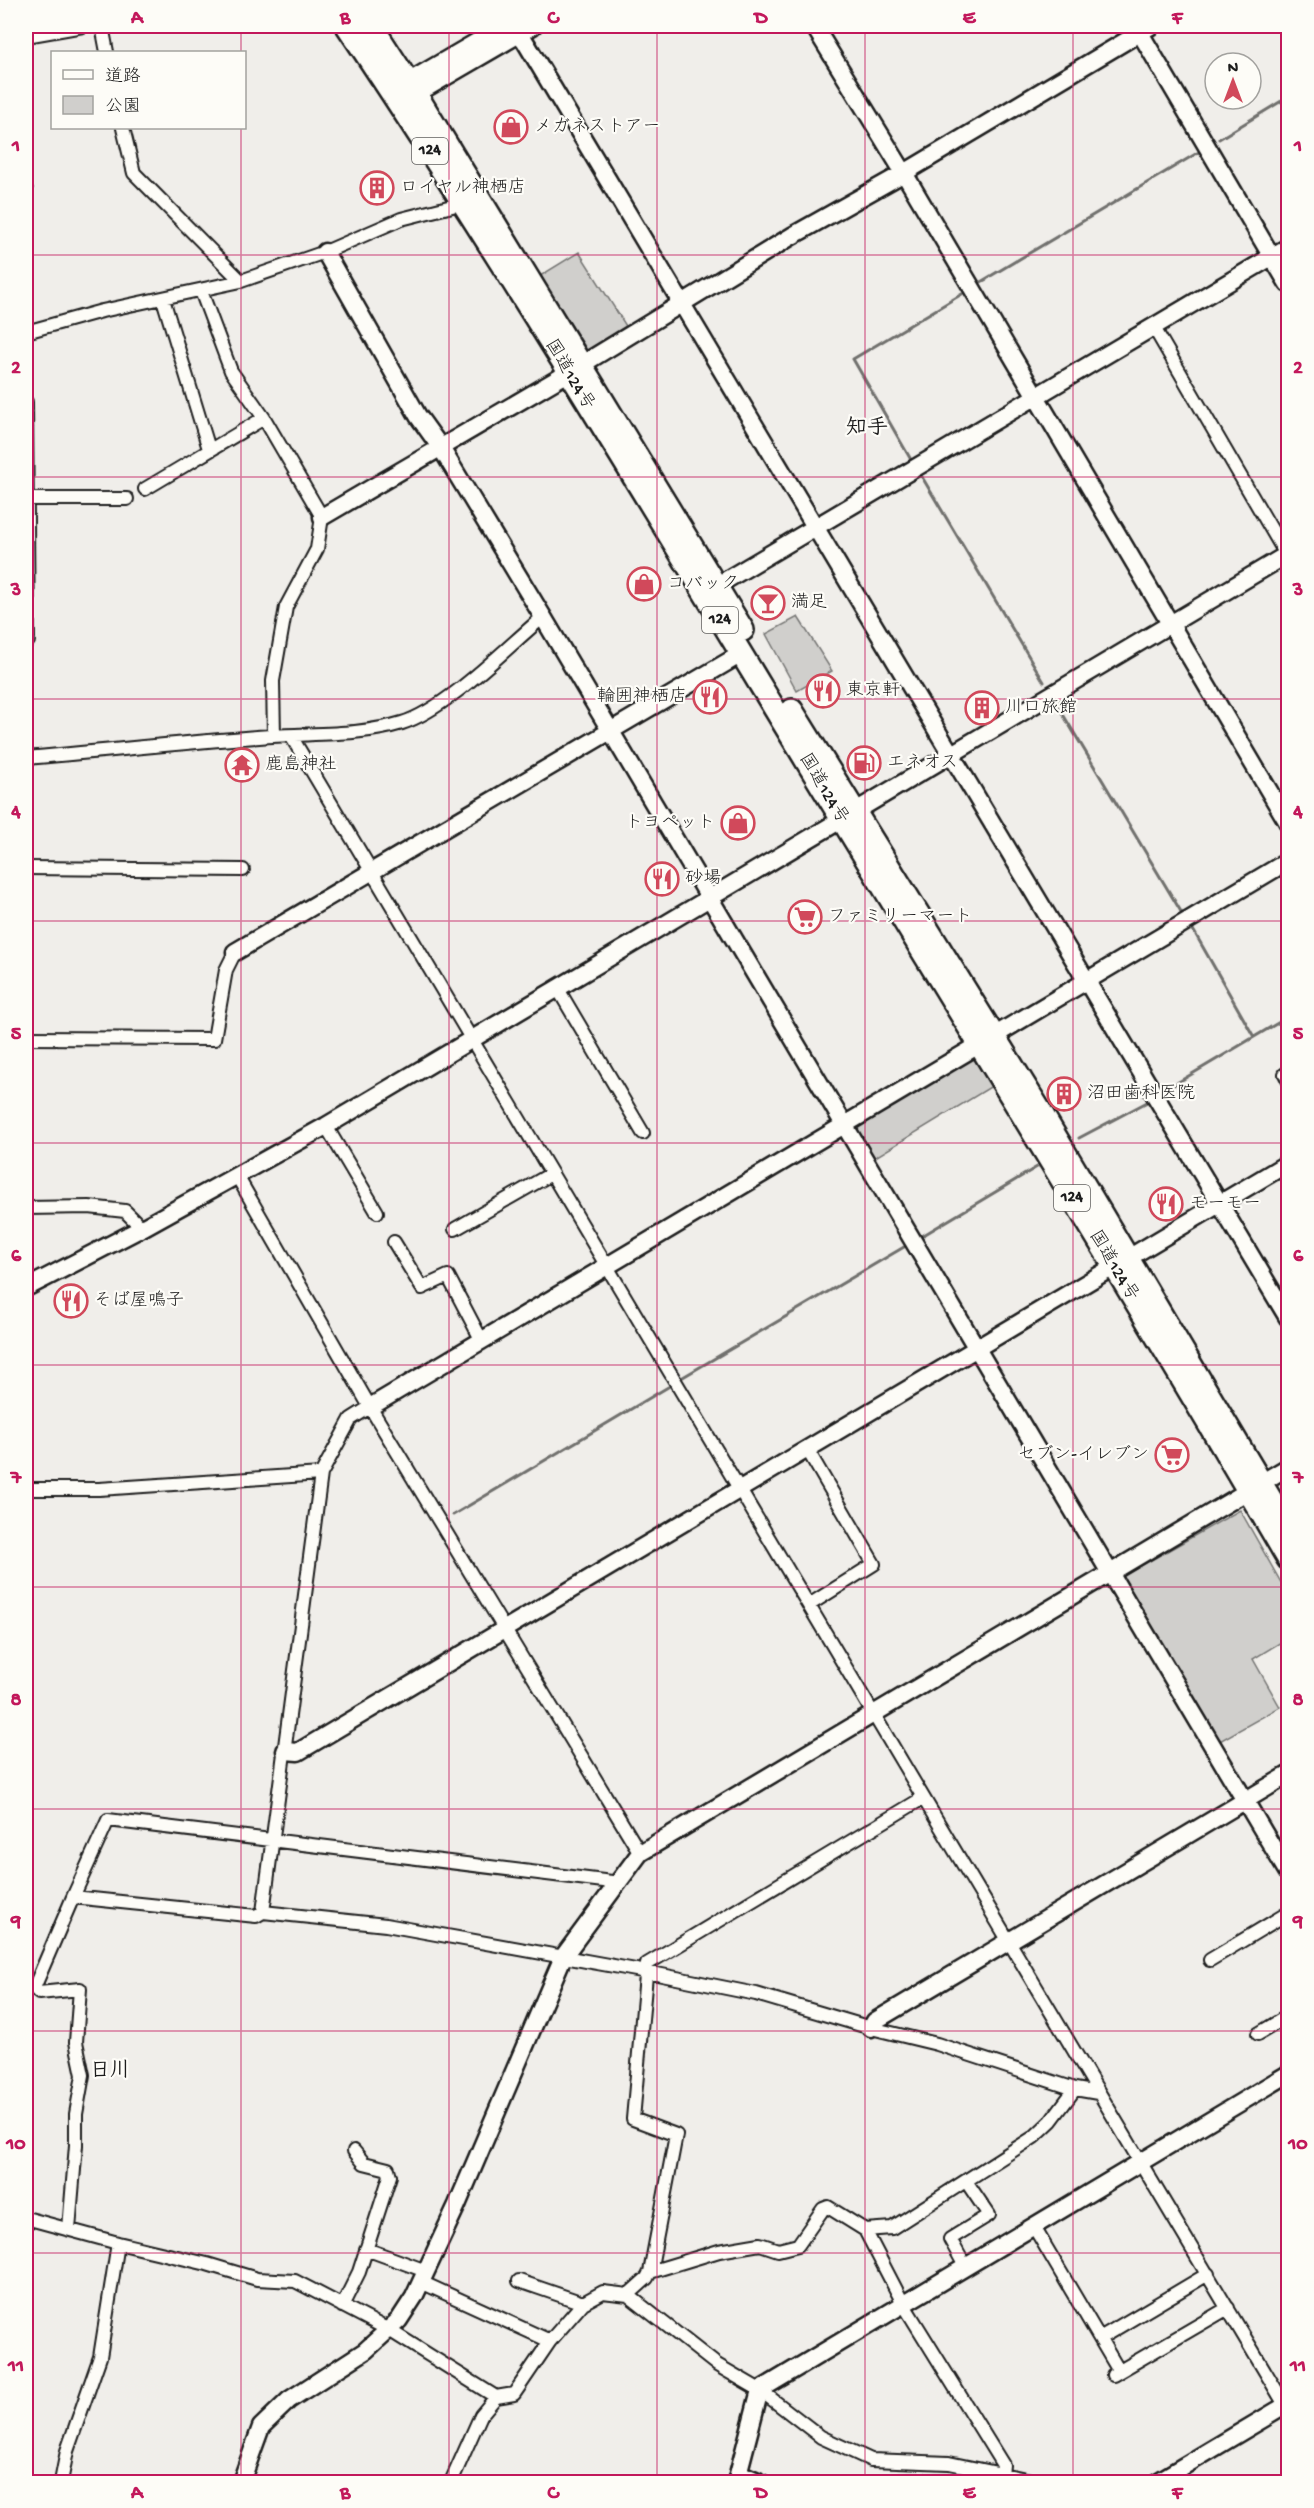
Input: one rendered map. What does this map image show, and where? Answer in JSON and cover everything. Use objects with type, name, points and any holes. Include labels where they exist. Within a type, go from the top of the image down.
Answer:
[{"type":"highway","name":"国道124号","points":[[347,26],[716,586],[848,815],[988,1041],[1256,1487],[1288,1559]]},
{"type":"highway","name":"国道124号","points":[[372,26],[412,88],[741,654],[848,815]]},
{"type":"highway","name":"国道124号","points":[[1256,1487],[1288,1528]]},
{"type":"street","points":[[26,36],[83,26]]},
{"type":"street","points":[[102,26],[107,51]]},
{"type":"street","points":[[396,99],[504,26]]},
{"type":"street","points":[[814,26],[904,173],[1288,823]]},
{"type":"street","points":[[322,517],[575,369],[792,236],[904,173],[1142,28],[1288,284]]},
{"type":"street","points":[[412,88],[526,29],[681,305],[1288,1318]]},
{"type":"street","points":[[123,129],[134,173],[241,281]]},
{"type":"street","points":[[26,190],[26,293]]},
{"type":"street","points":[[26,332],[102,311],[241,281],[325,252],[401,219],[464,203]]},
{"type":"street","points":[[716,586],[1288,247]]},
{"type":"street","points":[[325,252],[418,416],[441,448],[543,617],[1288,1873]]},
{"type":"street","points":[[201,291],[231,371],[264,418],[322,517],[317,549],[286,607],[273,681],[274,736]]},
{"type":"street","points":[[164,299],[209,450]]},
{"type":"street","points":[[26,1288],[142,1228],[326,1126],[1288,556],[1153,326]]},
{"type":"street","points":[[26,402],[28,641],[26,641]]},
{"type":"street","points":[[145,489],[264,418]]},
{"type":"street","points":[[26,499],[127,499]]},
{"type":"street","points":[[26,758],[376,729],[403,723],[439,705],[543,617]]},
{"type":"street","points":[[26,1038],[214,1040],[226,970],[235,952],[741,654]]},
{"type":"street","points":[[291,736],[1010,1942],[1098,2094],[1288,2407],[1157,2482]]},
{"type":"street","points":[[263,1912],[321,1474],[351,1419],[1288,861]]},
{"type":"street","points":[[26,868],[243,870]]},
{"type":"street","points":[[558,989],[643,1133]]},
{"type":"street","points":[[326,1126],[377,1212]]},
{"type":"street","points":[[285,1751],[298,1752],[1288,1163]]},
{"type":"street","points":[[455,1229],[551,1174]]},
{"type":"street","points":[[237,1176],[370,1407],[640,1853]]},
{"type":"street","points":[[26,1208],[89,1207],[124,1211],[142,1228]]},
{"type":"street","points":[[394,1242],[422,1288],[448,1276],[482,1341]]},
{"type":"street","points":[[807,1449],[874,1564],[809,1605]]},
{"type":"street","points":[[241,2482],[261,2427],[289,2400],[364,2351],[399,2320],[457,2205],[563,1957],[640,1853],[1288,1467]]},
{"type":"street","points":[[26,1488],[99,1489],[321,1474]]},
{"type":"street","points":[[871,2028],[875,2021],[1288,1774]]},
{"type":"street","points":[[628,2295],[647,2278],[650,2272],[676,2134],[633,2119],[647,1964],[923,1798]]},
{"type":"street","points":[[69,2229],[76,2145],[76,2114],[83,2075],[76,2042],[80,1989],[39,1993],[34,1988],[108,1820],[620,1882]]},
{"type":"street","points":[[73,1897],[256,1916],[263,1912],[386,1925],[647,1972],[756,1994],[871,2028],[937,2044],[1075,2089],[1098,2094]]},
{"type":"street","points":[[1210,1960],[1288,1913]]},
{"type":"street","points":[[1258,2034],[1288,2016]]},
{"type":"street","points":[[760,2482],[738,2478],[760,2390],[1288,2074]]},
{"type":"street","points":[[865,2230],[892,2228],[1034,2137],[1051,2121],[1075,2089]]},
{"type":"street","points":[[342,2306],[358,2272],[390,2176],[388,2169],[364,2163],[354,2151]]},
{"type":"street","points":[[966,2181],[989,2215],[950,2239],[966,2268]]},
{"type":"street","points":[[650,2272],[719,2251],[760,2244],[778,2250],[798,2245],[823,2209],[828,2207],[865,2230],[904,2305],[1003,2465],[1002,2474]]},
{"type":"street","points":[[26,2217],[257,2279],[295,2282],[389,2331],[495,2397],[513,2394],[550,2341],[583,2302],[603,2292],[628,2295],[717,2365],[760,2390],[821,2437],[871,2460],[949,2463],[1040,2482]]},
{"type":"street","points":[[1034,2227],[1100,2338],[1116,2373],[1228,2308]]},
{"type":"street","points":[[61,2482],[67,2451],[100,2357],[118,2243]]},
{"type":"street","points":[[366,2249],[550,2341]]},
{"type":"street","points":[[1100,2338],[1208,2274]]},
{"type":"street","points":[[519,2281],[583,2302]]},
{"type":"street","points":[[451,2482],[481,2415],[495,2397]]},
{"type":"green space","points":[[579,252],[626,326],[587,350],[540,276]]},
{"type":"green space","points":[[798,617],[832,671],[797,691],[766,634]]},
{"type":"green space","points":[[972,1055],[992,1086],[874,1158],[855,1127]]},
{"type":"green space","points":[[1240,1510],[1288,1595],[1288,1638],[1253,1659],[1280,1707],[1218,1742],[1123,1576]]},
{"type":"waterway","points":[[1219,139],[1288,97]]},
{"type":"waterway","points":[[987,279],[979,283],[1199,152]]},
{"type":"waterway","points":[[910,458],[853,359],[962,294]]},
{"type":"waterway","points":[[922,477],[1044,682]]},
{"type":"waterway","points":[[1058,706],[1183,915]]},
{"type":"waterway","points":[[1192,928],[1254,1037]]},
{"type":"waterway","points":[[1165,1090],[1288,1017]]},
{"type":"waterway","points":[[1079,1138],[1149,1101]]},
{"type":"waterway","points":[[922,1236],[1037,1167]]},
{"type":"waterway","points":[[683,1377],[904,1247]]},
{"type":"waterway","points":[[453,1515],[668,1387]]},
{"type":"place","name":"メガネストアー","points":[[511,127]]},
{"type":"place","name":"ロイヤル神栖店","points":[[377,188]]},
{"type":"place","name":"コバック","points":[[644,584]]},
{"type":"place","name":"満足","points":[[768,603]]},
{"type":"place","name":"東京軒","points":[[823,691]]},
{"type":"place","name":"輪囲神栖店","points":[[710,697]]},
{"type":"place","name":"川口旅館","points":[[982,708]]},
{"type":"place","name":"エネオス","points":[[864,763]]},
{"type":"place","name":"鹿島神社","points":[[242,765]]},
{"type":"place","name":"トヨペット","points":[[738,823]]},
{"type":"place","name":"砂場","points":[[662,879]]},
{"type":"place","name":"ファミリーマート","points":[[805,917]]},
{"type":"place","name":"沼田歯科医院","points":[[1064,1094]]},
{"type":"place","name":"モーモー","points":[[1166,1204]]},
{"type":"place","name":"そば屋鳴子","points":[[71,1301]]},
{"type":"place","name":"セブン-イレブン","points":[[1172,1455]]},
{"type":"district","name":"知手","points":[[867,429]]},
{"type":"district","name":"日川","points":[[110,2072]]}]
